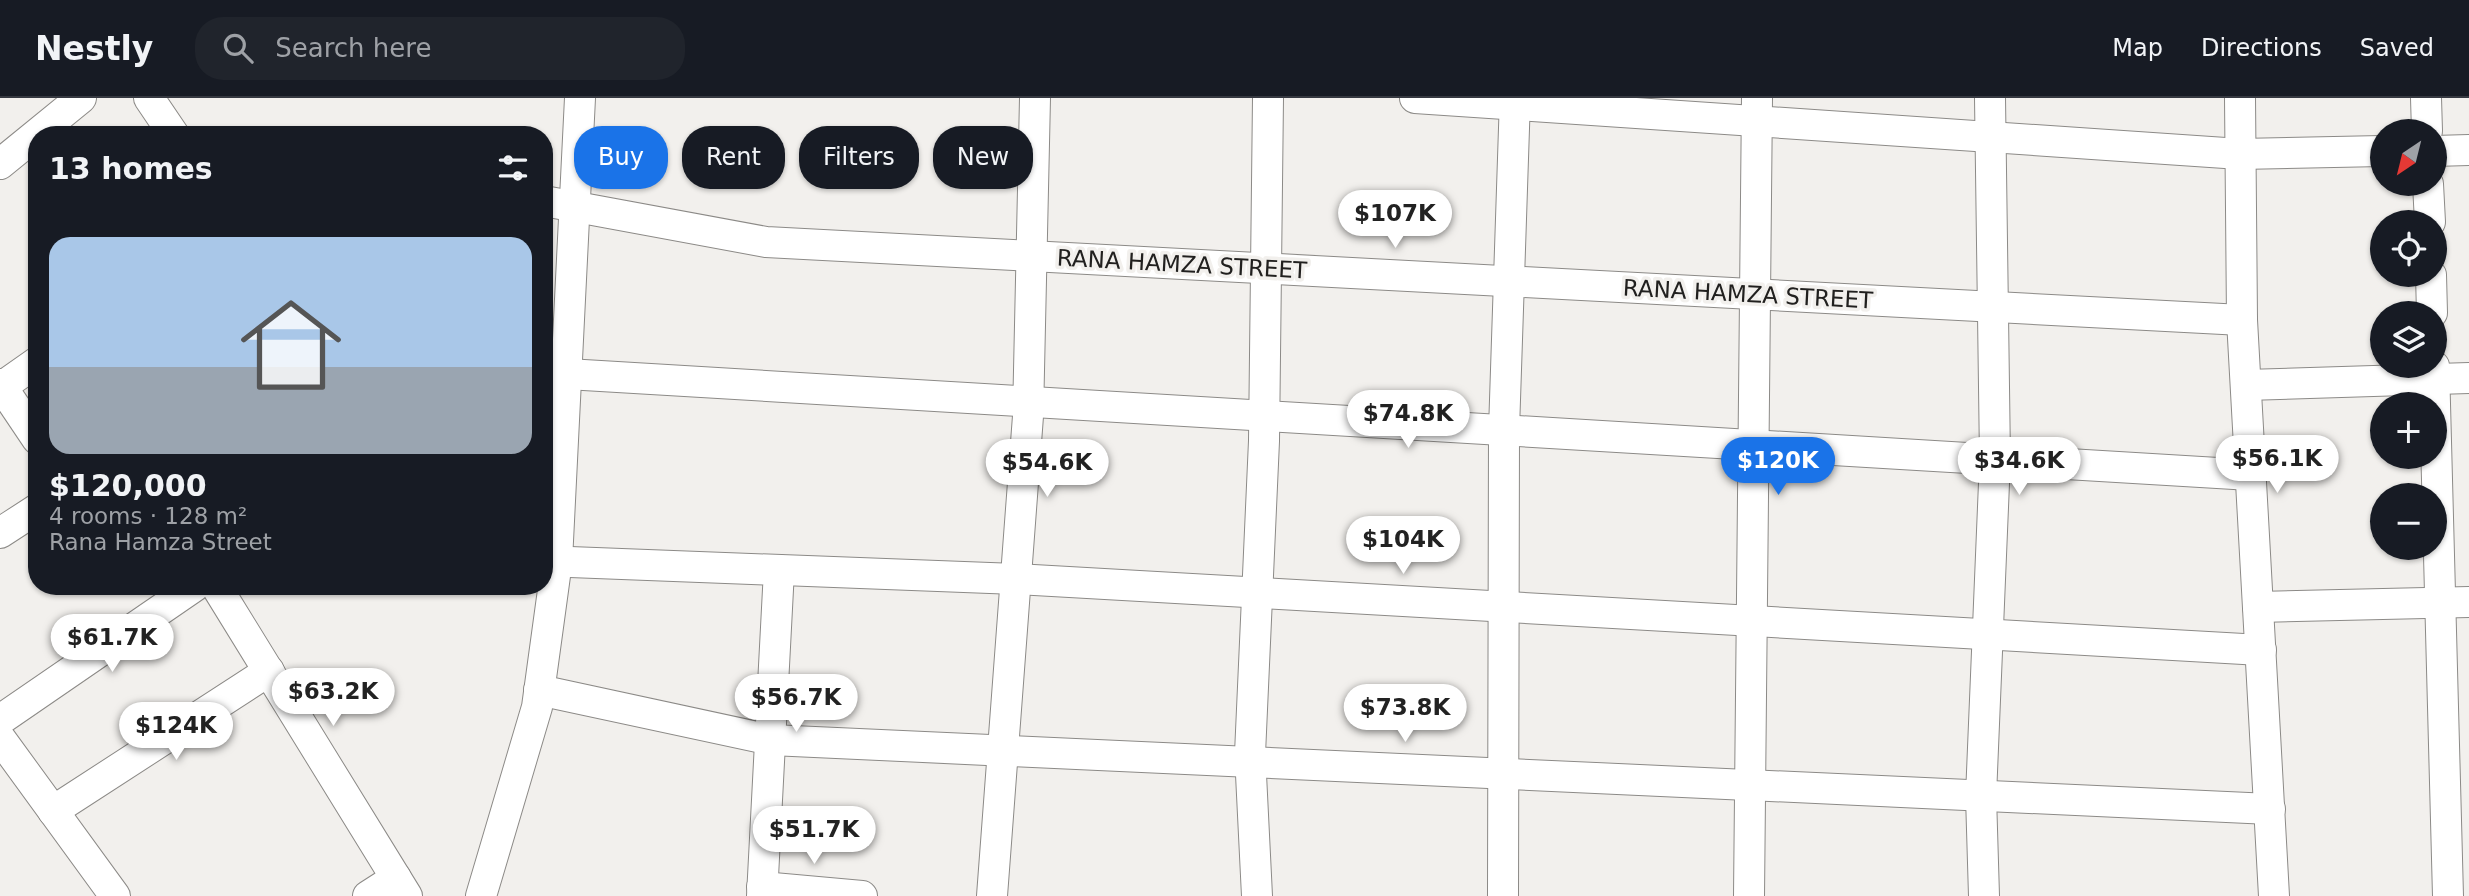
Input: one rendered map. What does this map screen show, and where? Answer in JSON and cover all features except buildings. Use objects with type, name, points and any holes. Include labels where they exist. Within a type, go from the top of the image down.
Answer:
[{"type":"street","points":[[47,126],[82,98]]},
{"type":"street","points":[[149,98],[168,126]]},
{"type":"street","points":[[553,466],[556,372],[576,208],[580,98]]},
{"type":"street","points":[[992,896],[1028,402],[1035,98]]},
{"type":"street","points":[[1256,896],[1250,762],[1265,416],[1268,98]]},
{"type":"street","points":[[1415,98],[1757,109],[1990,137],[2240,154],[2370,151]]},
{"type":"street","points":[[1984,896],[1981,796],[1994,459],[1990,98]]},
{"type":"street","points":[[2240,98],[2242,320],[2274,896]]},
{"type":"street","points":[[2426,98],[2427,119]]},
{"type":"street","points":[[1503,896],[1504,430],[1515,101]]},
{"type":"street","points":[[1749,896],[1757,109]]},
{"type":"street","points":[[0,164],[28,141]]},
{"type":"street","points":[[2447,150],[2469,150]]},
{"type":"street","name":"RANA HAMZA STREET","points":[[553,203],[766,242],[2242,320]]},
{"type":"street","points":[[28,368],[1,386],[28,426]]},
{"type":"street","points":[[556,372],[2251,475]]},
{"type":"street","points":[[2447,374],[2469,378]]},
{"type":"street","points":[[2246,385],[2370,376]]},
{"type":"street","points":[[2435,378],[2455,602],[2448,896]]},
{"type":"street","points":[[0,533],[28,515]]},
{"type":"street","points":[[553,561],[1016,579],[2261,650]]},
{"type":"street","points":[[779,570],[762,891],[862,896]]},
{"type":"street","points":[[0,720],[182,595]]},
{"type":"street","points":[[222,595],[401,887],[368,896]]},
{"type":"street","points":[[481,896],[537,707],[547,595]]},
{"type":"street","points":[[2258,607],[2455,602]]},
{"type":"street","points":[[53,811],[268,671]]},
{"type":"street","points":[[539,690],[771,740],[2270,809]]},
{"type":"street","points":[[0,737],[115,896]]}]
